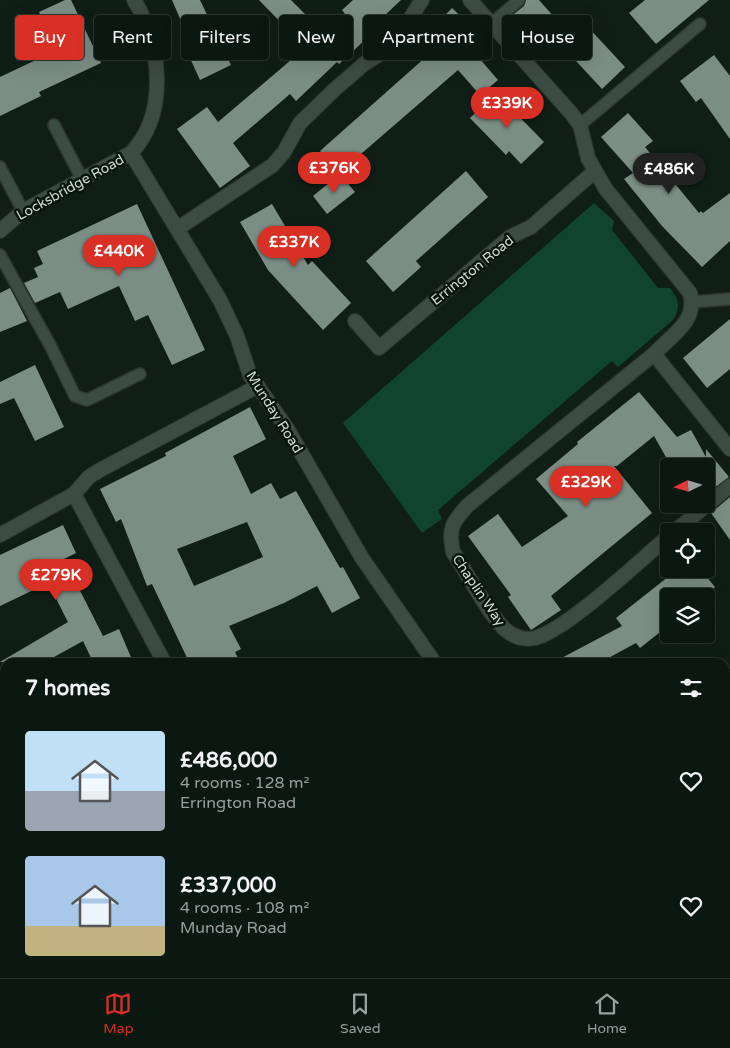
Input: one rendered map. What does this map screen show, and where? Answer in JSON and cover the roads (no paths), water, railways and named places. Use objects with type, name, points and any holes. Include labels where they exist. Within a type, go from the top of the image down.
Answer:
[{"type":"street","name":"Locksbridge Road","points":[[0,231],[23,212],[131,153],[140,144],[151,118],[157,83],[154,47],[144,16],[134,0]]},
{"type":"street","points":[[178,229],[206,213],[273,165],[284,152],[300,123],[346,79],[388,46],[400,34],[422,0]]},
{"type":"street","points":[[470,0],[483,15]]},
{"type":"street","points":[[492,25],[580,125],[587,153],[595,171],[615,201],[685,285],[692,302],[692,310],[683,327],[654,354],[730,449]]},
{"type":"street","name":"Munday Road","points":[[131,153],[220,300],[237,336],[250,374],[293,438],[362,558],[431,658]]},
{"type":"street","name":"Errington Road","points":[[355,320],[379,348],[510,236],[531,227],[595,171]]},
{"type":"street","name":"Chaplin Way","points":[[654,354],[467,506],[450,530],[450,540],[453,552],[500,624],[507,631],[522,639],[534,638],[550,632],[581,610],[660,544]]},
{"type":"street","points":[[0,535],[74,494],[89,477],[100,470],[258,386]]},
{"type":"street","points":[[685,523],[730,486]]},
{"type":"street","points":[[74,494],[162,658]]},
{"type":"lane","points":[[492,23],[519,0]]},
{"type":"lane","points":[[580,125],[700,24]]},
{"type":"lane","points":[[54,125],[82,179]]},
{"type":"lane","points":[[0,167],[23,212]]},
{"type":"lane","points":[[0,254],[51,347],[75,396],[87,400],[140,374]]},
{"type":"lane","points":[[692,302],[730,299]]}]
